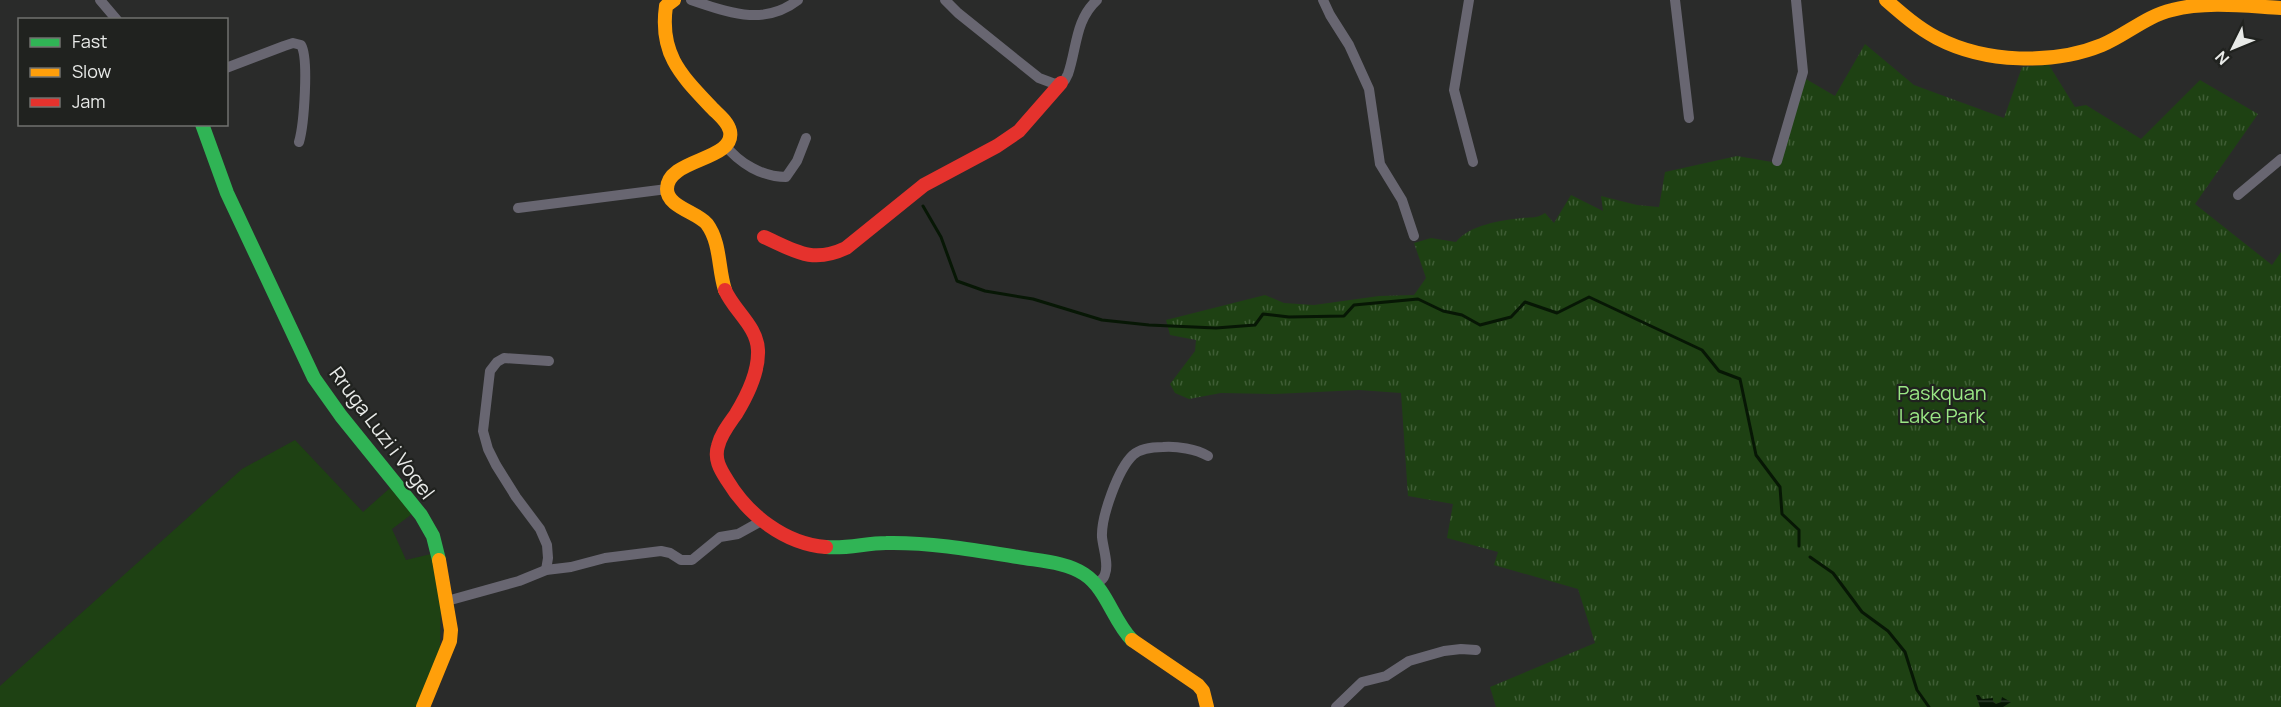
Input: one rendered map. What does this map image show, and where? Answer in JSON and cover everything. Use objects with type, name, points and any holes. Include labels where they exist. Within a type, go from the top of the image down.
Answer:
[{"type":"street","points":[[100,0],[115,18]]},
{"type":"street","points":[[674,0],[666,6],[663,20],[669,56],[686,80],[730,129],[729,141],[725,146],[676,173],[667,184],[667,189],[675,202],[706,223],[715,245],[723,287],[757,341],[759,348],[748,391],[721,438],[716,454],[722,473],[733,489],[763,520],[786,537],[819,546],[837,548],[892,543],[997,554],[1072,568],[1096,583],[1124,632],[1134,642],[1198,685],[1203,692],[1207,707]]},
{"type":"street","points":[[691,0],[752,17],[779,10],[798,0]]},
{"type":"street","points":[[945,0],[1039,78],[1055,84],[1061,83]]},
{"type":"street","points":[[764,237],[800,253],[819,257],[834,254],[863,235],[924,185],[1007,140],[1033,116],[1065,80],[1080,25],[1090,7],[1097,0]]},
{"type":"street","points":[[1323,0],[1349,45],[1369,88],[1380,164],[1401,200],[1414,236]]},
{"type":"street","points":[[1469,0],[1454,90],[1473,162]]},
{"type":"street","points":[[1675,0],[1689,118]]},
{"type":"street","points":[[1776,161],[1803,72],[1796,0]]},
{"type":"street","points":[[1886,0],[1915,25],[1932,36],[1971,52],[2012,58],[2072,54],[2090,50],[2169,10],[2205,5],[2281,8]]},
{"type":"street","points":[[228,67],[284,46],[298,43],[301,45],[304,52],[304,121],[299,142]]},
{"type":"street","name":"Rruga Luzi i Vogel","points":[[203,126],[227,193],[314,378],[334,408],[421,515],[433,536],[451,630],[450,641],[423,707]]},
{"type":"street","points":[[725,146],[733,156],[746,165],[786,177],[806,138]]},
{"type":"street","points":[[2238,195],[2281,159]]},
{"type":"street","points":[[518,208],[667,189]]},
{"type":"street","points":[[546,570],[547,545],[540,529],[501,474],[488,450],[483,431],[490,371],[497,362],[504,358],[549,361]]},
{"type":"street","points":[[1096,583],[1102,579],[1106,569],[1102,536],[1103,519],[1109,501],[1131,456],[1142,450],[1173,446],[1208,456]]},
{"type":"street","points":[[447,601],[519,581],[546,570],[571,567],[604,558],[662,551],[681,560],[692,560],[720,537],[738,534],[763,520]]},
{"type":"street","points":[[1336,707],[1362,682],[1386,676],[1409,661],[1444,651],[1476,650]]},
{"type":"green space","name":"Paskquan Lake Park","points":[[1865,44],[1914,85],[2004,118],[2022,67],[2049,65],[2075,107],[2086,105],[2141,139],[2200,80],[2258,114],[2195,204],[2272,265],[2281,252],[2281,707],[2003,707],[2007,705],[2001,698],[2001,702],[1996,704],[1992,700],[1982,699],[1976,695],[1980,707],[1496,707],[1490,687],[1595,643],[1578,589],[1494,565],[1498,552],[1447,538],[1453,504],[1408,496],[1401,393],[1359,390],[1275,394],[1221,393],[1189,399],[1175,393],[1170,384],[1195,351],[1196,340],[1170,335],[1166,320],[1265,295],[1284,303],[1314,305],[1379,296],[1414,295],[1426,278],[1414,243],[1431,238],[1456,242],[1469,231],[1486,224],[1536,217],[1545,213],[1554,223],[1571,195],[1603,211],[1601,196],[1637,205],[1659,207],[1665,172],[1737,156],[1778,163],[1806,79],[1835,96]]},
{"type":"green space","points":[[295,440],[363,512],[390,488],[412,514],[392,529],[406,560],[431,554],[441,601],[440,652],[417,707],[0,707],[0,686],[242,469]]},
{"type":"shaded area","points":[[1976,695],[1982,699],[1993,698],[1996,704],[2001,702],[2002,697],[2011,702],[2003,707],[1980,707]]},
{"type":"waterway","points":[[923,206],[941,237],[957,281],[985,291],[1033,299],[1102,320],[1216,328],[1255,325],[1263,314],[1289,317],[1344,316],[1354,305],[1418,299],[1443,311],[1462,315],[1480,325],[1511,317],[1525,302],[1557,313],[1589,297],[1702,350],[1719,371],[1740,379],[1756,455],[1780,487],[1782,514],[1799,530],[1799,546]]},
{"type":"waterway","points":[[1810,557],[1833,573],[1862,612],[1888,631],[1905,652],[1917,690],[1929,707]]},
{"type":"traffic: fast","points":[[203,126],[227,193],[314,378],[341,416],[421,515],[433,536],[439,560]]},
{"type":"traffic: fast","points":[[826,547],[879,543],[919,544],[1052,562],[1069,567],[1084,574],[1099,588],[1132,640]]},
{"type":"traffic: slow","points":[[674,0],[666,6],[665,23],[666,38],[675,64],[723,119],[730,131],[729,141],[723,148],[678,171],[670,179],[668,195],[677,205],[707,224],[712,231],[725,290]]},
{"type":"traffic: slow","points":[[1886,0],[1904,16],[1937,38],[1976,52],[2019,58],[2062,56],[2083,51],[2111,41],[2153,17],[2185,7],[2226,5],[2281,8]]},
{"type":"traffic: slow","points":[[423,707],[450,641],[451,630],[439,560]]},
{"type":"traffic: slow","points":[[1132,640],[1198,685],[1203,691],[1207,707]]},
{"type":"traffic: jam","points":[[764,237],[804,254],[823,255],[846,248],[924,185],[997,146],[1019,131],[1061,83]]},
{"type":"traffic: jam","points":[[725,290],[754,333],[758,358],[748,392],[719,442],[718,464],[736,493],[769,526],[796,540],[826,547]]}]
